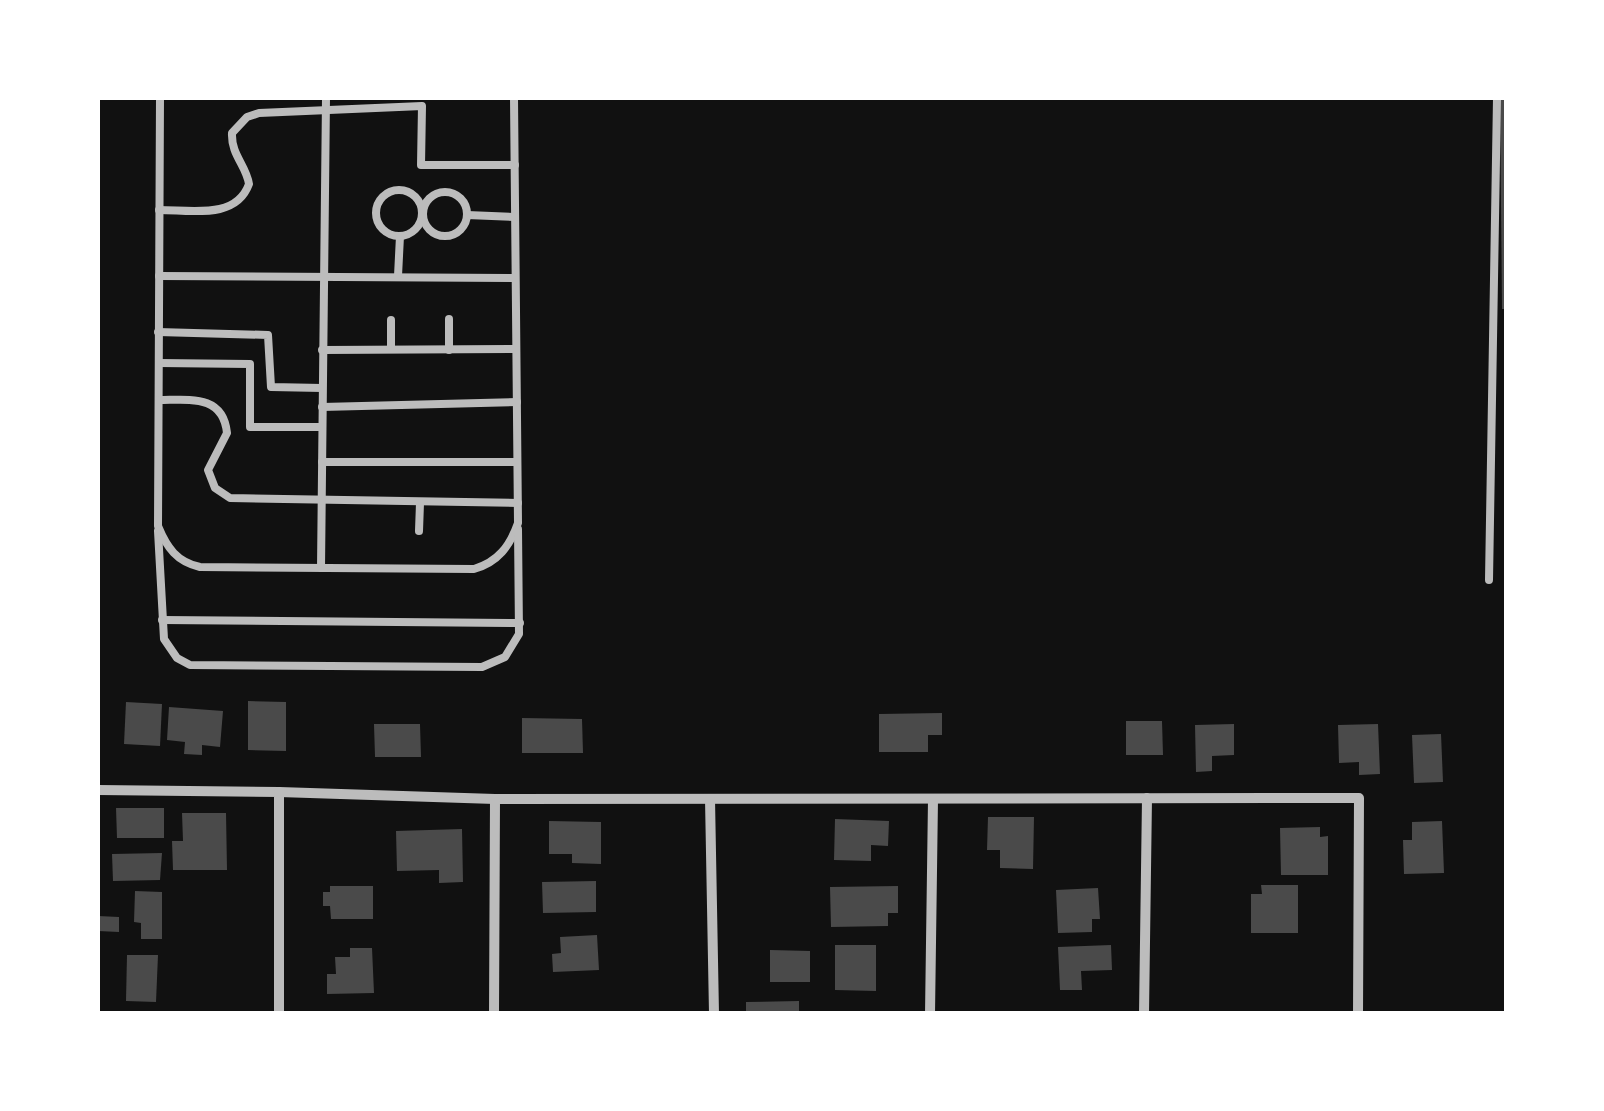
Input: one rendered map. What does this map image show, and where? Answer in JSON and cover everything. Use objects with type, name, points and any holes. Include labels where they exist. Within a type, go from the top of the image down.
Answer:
[{"type":"street","points":[[98,790],[496,798],[1359,798],[1358,1014]]},
{"type":"street","points":[[279,792],[279,1014]]},
{"type":"street","points":[[494,1014],[496,798]]},
{"type":"street","points":[[710,798],[714,1014]]},
{"type":"street","points":[[1144,1014],[1147,798]]},
{"type":"street","points":[[930,1014],[933,799]]},
{"type":"lane","points":[[160,98],[158,526],[164,639],[178,658],[190,665],[482,667],[506,656],[520,634],[514,98]]},
{"type":"lane","points":[[321,568],[326,98]]},
{"type":"lane","points":[[1489,580],[1498,98]]},
{"type":"lane","points":[[160,210],[233,207],[249,184],[231,143],[238,124],[259,113],[422,106],[421,165],[515,165]]},
{"type":"lane","points":[[467,215],[462,229],[442,236],[425,224],[423,210],[416,196],[402,190],[382,198],[377,219],[386,231],[400,236],[414,231],[423,210],[430,197],[451,192],[463,201],[467,215]]},
{"type":"lane","points":[[467,215],[515,216]]},
{"type":"lane","points":[[398,276],[400,236]]},
{"type":"lane","points":[[159,276],[515,278]]},
{"type":"lane","points":[[449,319],[449,350]]},
{"type":"lane","points":[[391,320],[391,349]]},
{"type":"lane","points":[[158,332],[268,335],[271,387],[322,388]]},
{"type":"lane","points":[[322,350],[516,349]]},
{"type":"lane","points":[[159,363],[250,364],[250,428],[322,428]]},
{"type":"lane","points":[[159,400],[200,400],[222,413],[227,433],[208,470],[222,494],[240,499],[518,504]]},
{"type":"lane","points":[[322,406],[517,402]]},
{"type":"lane","points":[[1492,441],[1506,441]]},
{"type":"lane","points":[[322,462],[517,462]]},
{"type":"lane","points":[[420,504],[420,531]]},
{"type":"lane","points":[[158,526],[168,548],[189,565],[200,568],[474,569],[492,562],[508,546],[518,515]]},
{"type":"lane","points":[[162,620],[520,622]]},
{"type":"building","points":[[1500,98],[1506,98],[1506,309],[1502,309]]},
{"type":"building","points":[[248,701],[286,702],[286,751],[248,750]]},
{"type":"building","points":[[126,702],[162,704],[160,746],[124,744]]},
{"type":"building","points":[[169,707],[223,711],[220,747],[202,745],[202,755],[184,754],[185,742],[167,740]]},
{"type":"building","points":[[942,713],[942,735],[928,735],[928,752],[879,752],[879,714]]},
{"type":"building","points":[[522,718],[582,719],[583,753],[522,753]]},
{"type":"building","points":[[1126,721],[1162,721],[1163,755],[1126,755]]},
{"type":"building","points":[[374,724],[420,724],[421,757],[375,757]]},
{"type":"building","points":[[1234,724],[1234,755],[1212,756],[1212,771],[1196,772],[1195,725]]},
{"type":"building","points":[[1378,724],[1380,774],[1359,775],[1359,762],[1339,763],[1338,725]]},
{"type":"building","points":[[1441,734],[1443,782],[1414,783],[1412,735]]},
{"type":"building","points":[[116,808],[164,808],[164,838],[117,838]]},
{"type":"building","points":[[182,813],[226,813],[227,870],[173,870],[172,841],[183,841]]},
{"type":"building","points":[[988,817],[1034,817],[1033,869],[1000,868],[1000,850],[987,850]]},
{"type":"building","points":[[835,819],[889,821],[888,846],[871,845],[871,861],[834,860]]},
{"type":"building","points":[[549,821],[601,822],[601,864],[572,863],[572,854],[549,854]]},
{"type":"building","points":[[1442,821],[1444,873],[1404,874],[1403,840],[1412,840],[1412,822]]},
{"type":"building","points":[[1320,827],[1320,837],[1328,836],[1328,875],[1281,875],[1280,828]]},
{"type":"building","points":[[462,829],[463,882],[439,883],[439,870],[397,871],[396,831]]},
{"type":"building","points":[[162,853],[160,880],[113,881],[112,854]]},
{"type":"building","points":[[596,881],[596,912],[543,913],[542,882]]},
{"type":"building","points":[[1261,885],[1298,885],[1298,933],[1251,933],[1251,894],[1262,894]]},
{"type":"building","points":[[330,886],[373,886],[373,919],[331,919],[330,906],[323,906],[323,892],[330,892]]},
{"type":"building","points":[[898,886],[898,913],[888,913],[888,926],[831,927],[830,887]]},
{"type":"building","points":[[1098,888],[1100,919],[1092,919],[1092,932],[1058,933],[1056,890]]},
{"type":"building","points":[[135,891],[162,892],[162,939],[141,939],[141,923],[134,922]]},
{"type":"building","points":[[98,916],[119,917],[119,932],[98,931]]},
{"type":"building","points":[[597,935],[599,970],[553,972],[552,954],[561,953],[560,937]]},
{"type":"building","points":[[835,945],[876,945],[876,991],[835,990]]},
{"type":"building","points":[[1111,945],[1112,970],[1081,971],[1082,990],[1060,990],[1058,947]]},
{"type":"building","points":[[350,948],[372,948],[374,993],[327,994],[327,974],[336,974],[335,957],[350,957]]},
{"type":"building","points":[[770,950],[810,951],[810,982],[770,982]]},
{"type":"building","points":[[127,955],[158,955],[156,1002],[126,1001]]},
{"type":"building","points":[[799,1001],[799,1014],[746,1014],[746,1002]]}]
